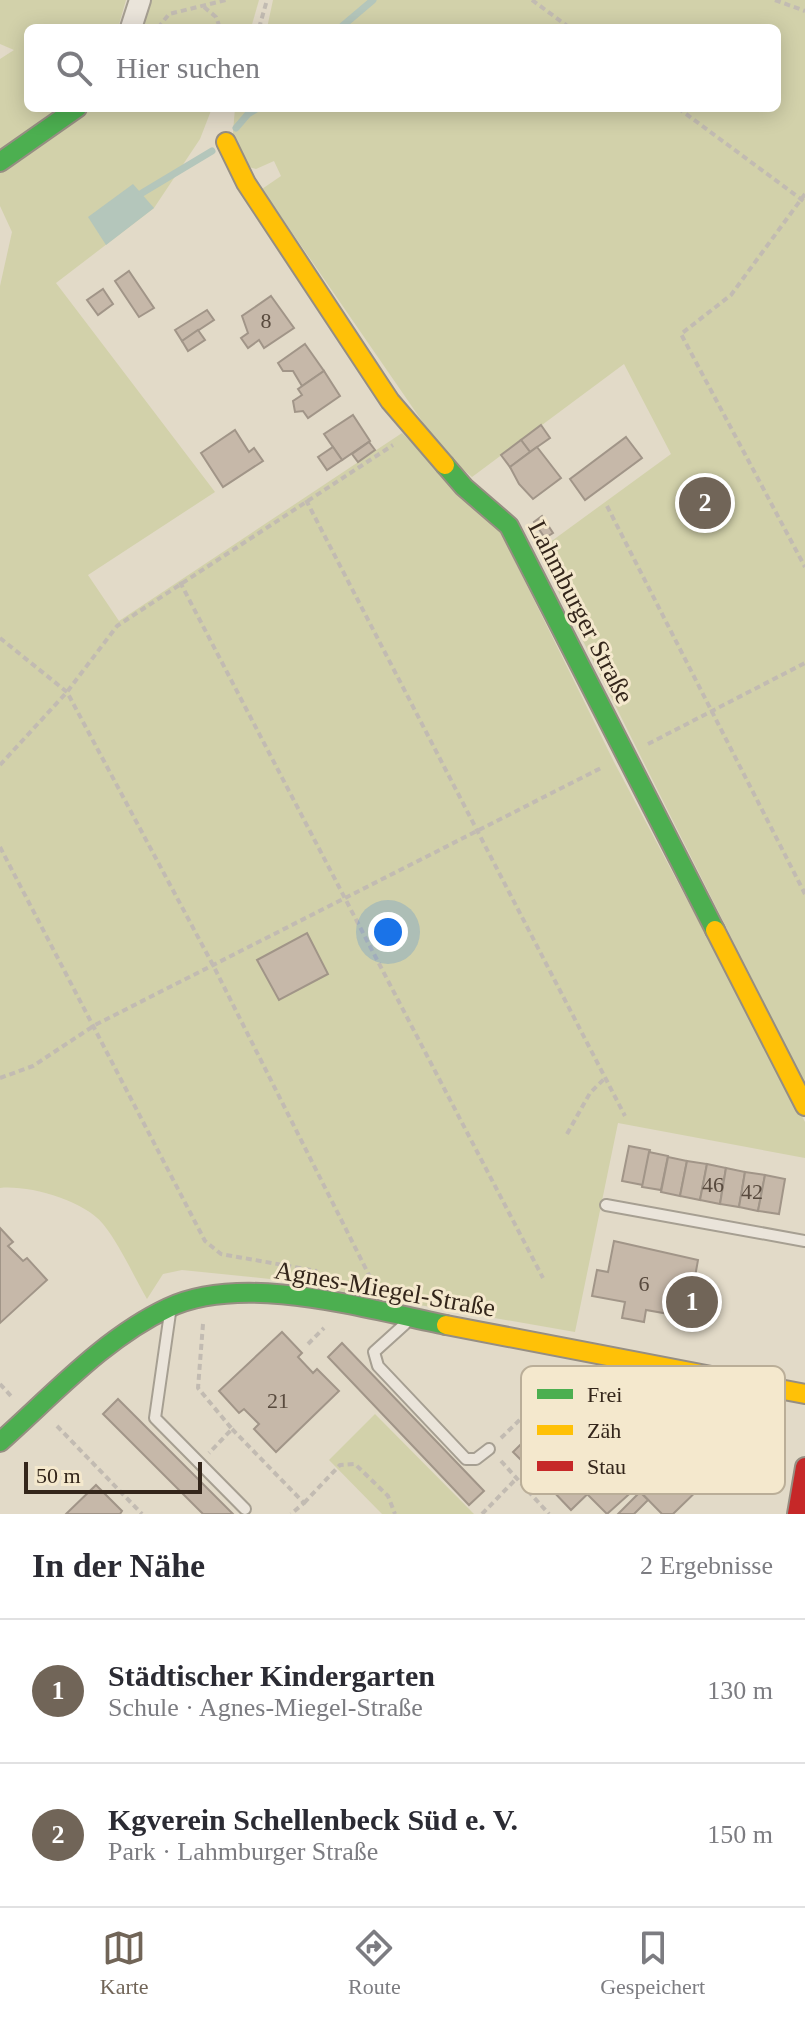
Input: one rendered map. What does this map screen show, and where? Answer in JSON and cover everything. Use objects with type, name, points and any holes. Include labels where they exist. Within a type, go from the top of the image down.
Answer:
[{"type":"street","points":[[132,24],[140,0]]},
{"type":"street","points":[[0,162],[71,112]]},
{"type":"street","name":"Lahmburger Straße","points":[[226,142],[246,183],[390,401],[464,487],[509,526],[534,568],[625,756],[805,1106]]},
{"type":"street","name":"Agnes-Miegel-Straße","points":[[3,1433],[39,1407],[107,1346],[170,1307],[230,1293],[261,1293],[317,1300],[409,1320],[663,1366]]},
{"type":"street","name":"Agnes-Miegel-Straße","points":[[785,1390],[805,1394]]},
{"type":"street","points":[[797,1514],[805,1467]]},
{"type":"lane","points":[[606,1205],[805,1241]]},
{"type":"lane","points":[[170,1307],[155,1418],[245,1509]]},
{"type":"lane","points":[[409,1320],[374,1352],[378,1366],[466,1459],[476,1459],[489,1449]]},
{"type":"path","points":[[161,24],[169,14],[226,0]]},
{"type":"path","points":[[260,24],[267,0]]},
{"type":"path","points":[[532,0],[565,24]]},
{"type":"path","points":[[775,0],[797,5],[805,11]]},
{"type":"path","points":[[204,7],[216,17],[219,24]]},
{"type":"path","points":[[684,112],[804,198],[731,295],[681,334],[805,567]]},
{"type":"path","points":[[0,765],[67,692],[117,626],[393,444],[403,455]]},
{"type":"path","points":[[306,499],[625,1116]]},
{"type":"path","points":[[607,506],[805,894]]},
{"type":"path","points":[[180,582],[543,1278]]},
{"type":"path","points":[[0,638],[67,692],[214,967],[372,1281]]},
{"type":"path","points":[[0,1078],[33,1066],[95,1025],[805,663]]},
{"type":"path","points":[[0,847],[211,1249],[326,1273]]},
{"type":"path","points":[[567,1134],[590,1093],[605,1078]]},
{"type":"path","points":[[356,1278],[387,1284]]},
{"type":"path","points":[[206,1298],[198,1388],[232,1429],[304,1503]]},
{"type":"path","points":[[568,1366],[572,1348]]},
{"type":"path","points":[[39,1407],[142,1514]]},
{"type":"path","points":[[521,1418],[489,1449],[515,1475],[521,1486]]},
{"type":"path","points":[[199,1463],[232,1429]]},
{"type":"path","points":[[291,1514],[340,1465],[355,1464],[388,1496],[395,1514]]},
{"type":"path","points":[[482,1514],[515,1480]]},
{"type":"path","points":[[529,1494],[549,1514]]},
{"type":"green space","points":[[0,0],[126,0],[119,24],[24,24],[24,112],[57,112],[0,152],[0,59],[14,50],[0,44]]},
{"type":"green space","points":[[151,0],[259,0],[252,24],[140,24]]},
{"type":"green space","points":[[273,0],[805,0],[805,1085],[538,551],[671,454],[624,364],[472,477],[444,453],[262,189],[281,176],[274,161],[256,169],[249,167],[232,144],[235,112],[781,112],[781,24],[268,24]]},
{"type":"green space","points":[[80,112],[210,112],[200,139],[154,208],[56,283],[215,492],[88,575],[119,621],[402,433],[499,529],[614,762],[805,1122],[805,1158],[618,1123],[575,1332],[270,1279],[182,1270],[163,1274],[147,1299],[115,1241],[94,1215],[55,1196],[26,1189],[0,1188],[0,286],[12,232],[0,206],[0,172]]},
{"type":"green space","points":[[375,1414],[474,1514],[382,1514],[329,1460]]},
{"type":"shaded area","points":[[133,184],[154,208],[106,245],[88,217]]},
{"type":"building","points":[[129,271],[154,308],[139,317],[115,281]]},
{"type":"building","points":[[103,289],[113,304],[98,315],[87,300]]},
{"type":"building","points":[[271,296],[294,328],[264,348],[259,340],[248,348],[241,338],[248,333],[242,316]]},
{"type":"building","points":[[207,310],[214,320],[182,341],[175,330]]},
{"type":"building","points":[[198,330],[205,340],[188,351],[182,341]]},
{"type":"building","points":[[305,344],[324,371],[302,386],[293,371],[283,371],[278,363]]},
{"type":"building","points":[[324,371],[340,396],[308,418],[303,411],[295,412],[293,401],[302,395],[298,389]]},
{"type":"building","points":[[353,415],[370,441],[342,460],[324,434]]},
{"type":"building","points":[[541,425],[550,438],[530,452],[521,440]]},
{"type":"building","points":[[235,430],[249,452],[254,448],[263,461],[223,487],[201,453]]},
{"type":"building","points":[[626,437],[642,458],[585,500],[570,479]]},
{"type":"building","points":[[521,440],[530,452],[510,467],[501,455]]},
{"type":"building","points":[[369,442],[375,450],[358,462],[352,454]]},
{"type":"building","points":[[333,447],[342,460],[327,470],[318,457]]},
{"type":"building","points":[[537,447],[561,478],[533,499],[519,484],[510,467]]},
{"type":"building","points":[[542,516],[553,533],[545,538],[534,522]]},
{"type":"building","points":[[307,933],[328,974],[279,1000],[257,960]]},
{"type":"building","points":[[629,1146],[650,1150],[643,1185],[622,1181]]},
{"type":"building","points":[[649,1152],[668,1156],[661,1190],[642,1187]]},
{"type":"building","points":[[668,1157],[687,1161],[680,1196],[661,1192]]},
{"type":"building","points":[[687,1161],[707,1164],[700,1200],[680,1196]]},
{"type":"building","points":[[707,1164],[726,1168],[720,1204],[700,1200]]},
{"type":"building","points":[[726,1168],[745,1172],[739,1207],[720,1204]]},
{"type":"building","points":[[745,1172],[765,1175],[758,1211],[739,1207]]},
{"type":"building","points":[[765,1175],[785,1179],[779,1214],[758,1211]]},
{"type":"building","points":[[0,1228],[13,1242],[8,1246],[23,1261],[27,1258],[47,1280],[0,1323]]},
{"type":"building","points":[[614,1241],[698,1260],[692,1294],[684,1293],[680,1316],[646,1310],[644,1322],[622,1318],[625,1302],[592,1296],[597,1270],[608,1272]]},
{"type":"building","points":[[282,1332],[302,1353],[298,1357],[313,1373],[317,1369],[339,1391],[276,1452],[254,1429],[259,1424],[244,1409],[239,1413],[219,1391]]},
{"type":"building","points":[[342,1343],[484,1491],[469,1505],[328,1357]]},
{"type":"building","points":[[118,1399],[233,1514],[203,1514],[103,1414]]},
{"type":"building","points":[[521,1444],[521,1460],[513,1452]]},
{"type":"building","points":[[96,1485],[122,1511],[120,1514],[66,1514]]},
{"type":"building","points":[[556,1494],[588,1494],[571,1510]]},
{"type":"building","points":[[589,1494],[629,1494],[607,1514]]},
{"type":"building","points":[[638,1494],[648,1500],[634,1514],[618,1514]]},
{"type":"building","points":[[642,1494],[694,1494],[673,1514],[662,1514]]},
{"type":"waterway","points":[[345,24],[373,0]]},
{"type":"waterway","points":[[236,128],[251,112]]},
{"type":"waterway","points":[[142,193],[212,151]]},
{"type":"traffic: fast","points":[[0,162],[71,112]]},
{"type":"traffic: fast","points":[[445,465],[464,487],[509,526],[715,930]]},
{"type":"traffic: fast","points":[[0,1442],[100,1351],[145,1320],[198,1298],[232,1293],[306,1297],[446,1325]]},
{"type":"traffic: slow","points":[[226,142],[246,183],[390,401],[445,465]]},
{"type":"traffic: slow","points":[[715,930],[805,1106]]},
{"type":"traffic: slow","points":[[446,1325],[659,1366]]},
{"type":"traffic: slow","points":[[785,1390],[805,1394]]},
{"type":"traffic: jam","points":[[797,1514],[805,1467]]},
{"type":"place","name":"Kgverein Schellenbeck Süd e. V.","points":[[705,503]]},
{"type":"place","name":"Städtischer Kindergarten","points":[[692,1302]]}]
